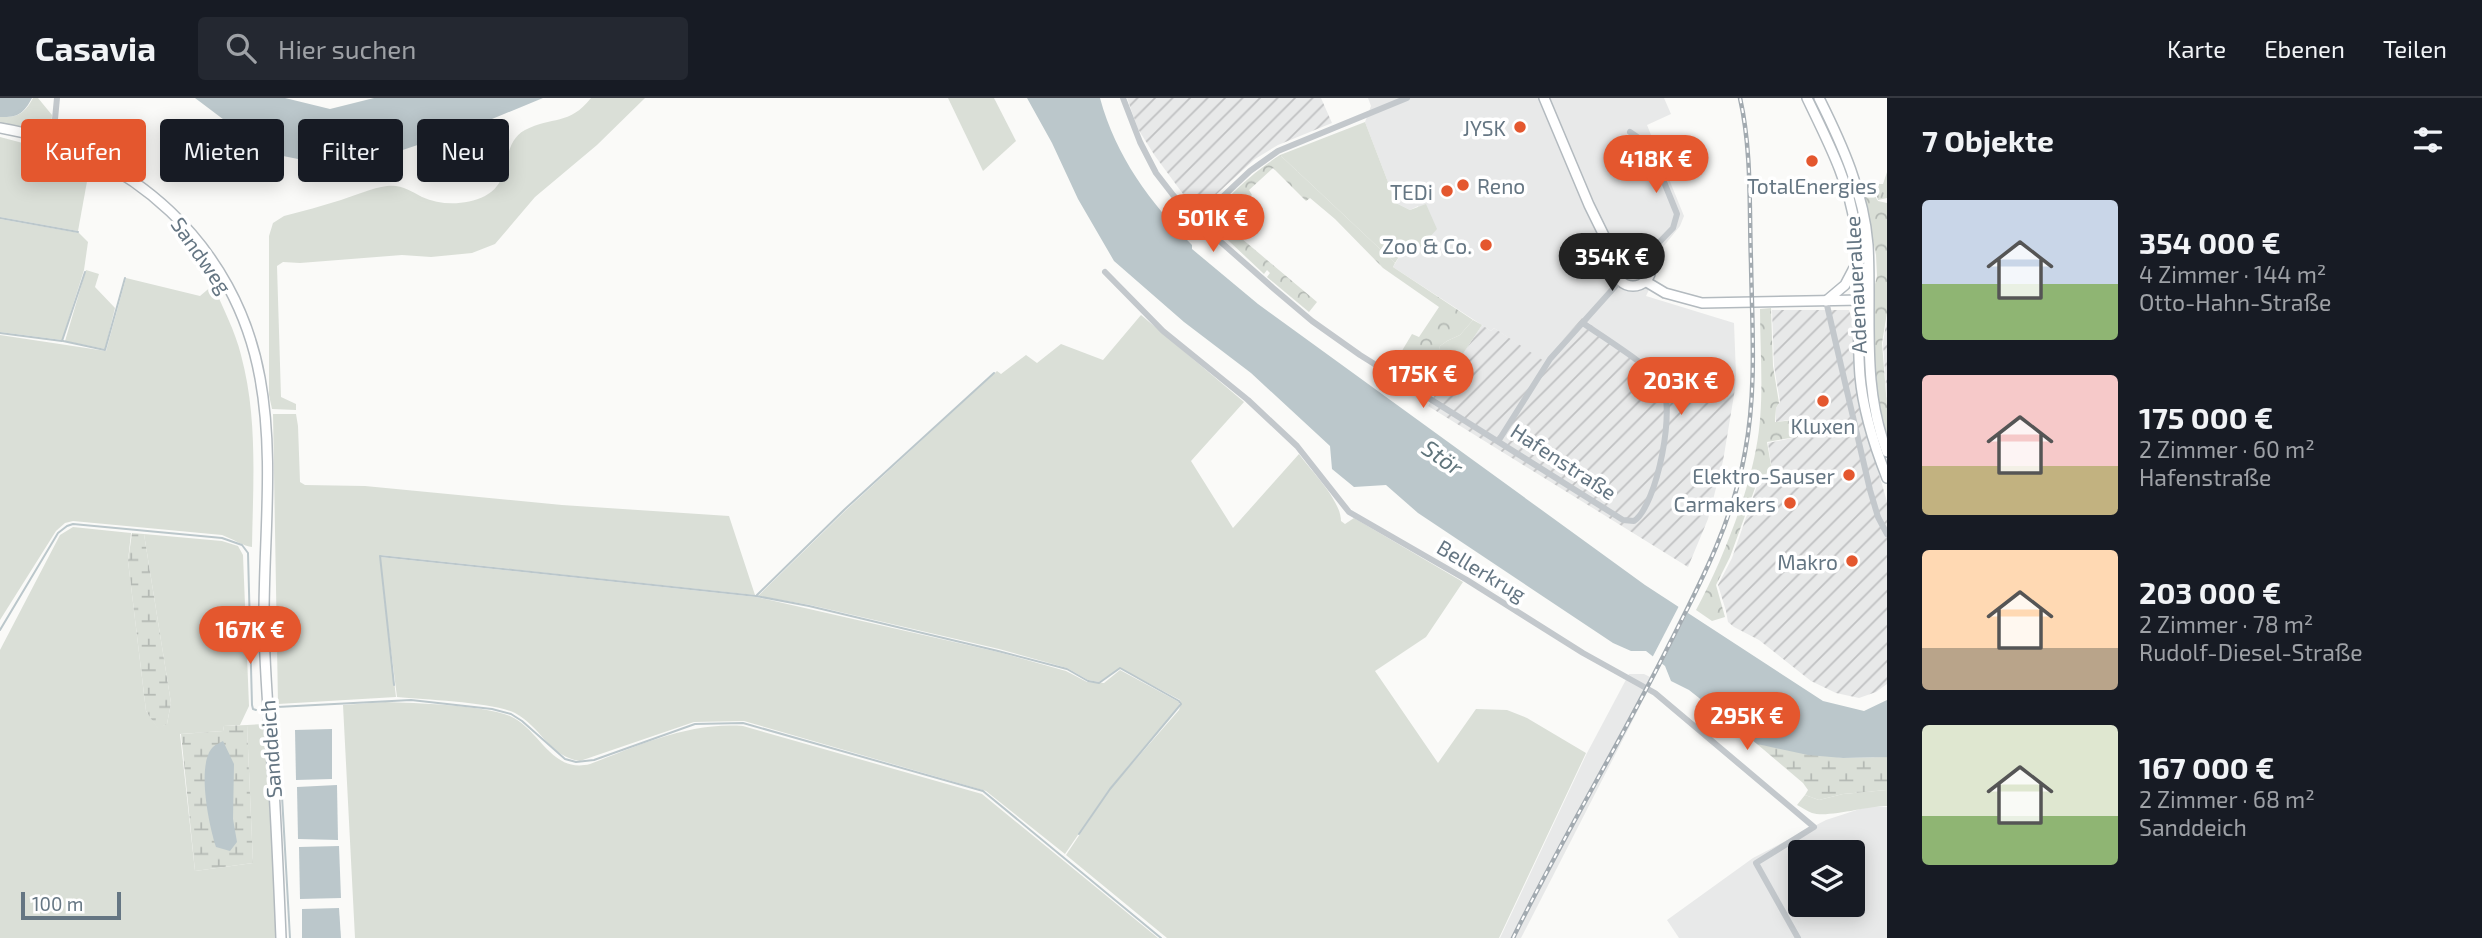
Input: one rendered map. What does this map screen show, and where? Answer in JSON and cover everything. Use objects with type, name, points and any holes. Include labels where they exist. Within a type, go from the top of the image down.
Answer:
[{"type":"street","points":[[55,119],[57,98]]},
{"type":"street","name":"Hafenstraße","points":[[1123,98],[1140,142],[1156,173],[1197,221],[1273,288],[1329,333],[1378,367],[1499,440],[1623,520],[1634,521],[1641,515],[1654,483],[1665,428],[1666,393],[1656,377],[1583,323]]},
{"type":"street","points":[[1197,221],[1254,167],[1278,151],[1407,98]]},
{"type":"street","points":[[1544,98],[1589,205],[1616,260],[1615,273],[1620,281],[1633,286],[1645,281],[1650,269],[1646,256],[1640,252],[1626,251],[1616,260]]},
{"type":"street","name":"Adenauerallee","points":[[1807,98],[1849,194],[1864,300],[1871,391],[1887,453]]},
{"type":"street","name":"Adenauerallee","points":[[1819,98],[1855,178],[1868,243],[1859,353],[1863,400],[1887,478]]},
{"type":"street","name":"Sandweg","points":[[0,128],[21,133]]},
{"type":"street","points":[[1630,132],[1649,145],[1677,214],[1675,225],[1646,256]]},
{"type":"street","name":"Sandweg","points":[[135,182],[160,201],[191,232],[222,276],[256,358],[262,392]]},
{"type":"street","points":[[1826,301],[1849,279],[1857,260]]},
{"type":"street","name":"Bellerkrug","points":[[1105,272],[1163,331],[1248,400],[1297,446],[1349,512],[1467,580],[1583,653],[1655,693],[1814,827],[1756,863],[1798,938]]},
{"type":"street","points":[[1499,440],[1550,359],[1620,281]]},
{"type":"street","points":[[1645,281],[1665,293],[1702,303],[1864,300]]},
{"type":"street","points":[[1826,301],[1867,478],[1878,517],[1887,534]]},
{"type":"street","name":"Sanddeich","points":[[262,392],[267,451],[265,674],[281,938]]},
{"type":"shaded area","points":[[1127,98],[1321,98],[1332,123],[1278,145],[1255,159],[1208,202],[1199,205],[1186,198],[1155,156],[1138,129]]},
{"type":"shaded area","points":[[1368,98],[1664,98],[1671,114],[1647,125],[1684,216],[1680,226],[1655,257],[1655,277],[1646,296],[1734,323],[1735,389],[1665,380],[1582,318],[1544,362],[1494,328],[1491,331],[1393,267],[1409,241],[1418,206],[1410,210],[1396,203],[1365,122],[1371,106]]},
{"type":"shaded area","points":[[1772,310],[1849,310],[1854,326],[1859,404],[1887,502],[1887,684],[1876,692],[1859,698],[1836,693],[1811,681],[1759,640],[1734,627],[1728,622],[1718,585],[1732,558],[1760,477],[1772,471],[1768,443],[1797,437],[1794,419],[1776,422],[1776,408],[1780,402],[1774,366]]},
{"type":"shaded area","points":[[1582,318],[1665,380],[1735,389],[1723,461],[1708,519],[1688,567],[1428,406],[1482,325],[1491,331],[1494,328],[1544,361]]},
{"type":"shaded area","points":[[1887,318],[1887,403],[1883,343]]},
{"type":"shaded area","points":[[1629,674],[1644,674],[1654,679],[1521,938],[1500,938],[1587,753]]},
{"type":"shaded area","points":[[1869,806],[1887,807],[1887,938],[1679,938],[1667,920],[1753,858],[1826,820]]},
{"type":"green space","points":[[33,98],[38,98],[52,115],[52,119],[21,119],[21,128],[0,123],[0,117],[12,117],[27,107]]},
{"type":"green space","points":[[591,98],[645,98],[597,145],[535,197],[495,244],[472,253],[283,262],[277,266],[281,397],[296,404],[296,410],[272,409],[269,395],[269,236],[273,223],[284,216],[387,186],[401,187],[438,202],[462,203],[478,199],[494,189],[499,182],[509,182],[509,152],[517,137],[525,130],[568,117]]},
{"type":"green space","points":[[948,98],[994,98],[1016,141],[983,171]]},
{"type":"green space","points":[[1365,122],[1396,203],[1410,210],[1426,204],[1437,229],[1420,248],[1409,241],[1395,263],[1280,155]]},
{"type":"green space","points":[[0,137],[21,143],[21,182],[87,182],[78,231],[0,217]]},
{"type":"green space","points":[[1280,155],[1395,263],[1393,267],[1473,320],[1460,335],[1440,346],[1432,366],[1413,368],[1404,377],[1391,369],[1412,334],[1419,337],[1439,307],[1383,268],[1335,219],[1310,198],[1306,201],[1273,168],[1249,190],[1252,195],[1229,217],[1235,233],[1317,302],[1309,312],[1267,277],[1270,273],[1267,270],[1264,274],[1214,227],[1212,217],[1227,199],[1252,175]]},
{"type":"green space","points":[[1887,172],[1887,198],[1878,200],[1874,187],[1875,184],[1883,184]]},
{"type":"green space","points":[[1866,181],[1878,201],[1887,203],[1887,313],[1882,343],[1887,445],[1872,375],[1873,292],[1877,276],[1876,255],[1861,184]]},
{"type":"green space","points":[[0,219],[79,233],[88,242],[84,270],[62,340],[0,332]]},
{"type":"green space","points":[[86,270],[99,274],[95,287],[115,308],[105,349],[65,341]]},
{"type":"green space","points":[[126,278],[200,296],[213,285],[238,346],[250,403],[253,451],[252,547],[222,535],[73,521],[65,523],[56,531],[0,620],[0,335],[106,351]]},
{"type":"green space","points":[[1771,308],[1773,366],[1779,403],[1775,422],[1794,420],[1796,437],[1767,442],[1772,471],[1759,477],[1730,557],[1716,585],[1725,617],[1712,621],[1696,610],[1732,531],[1752,468],[1760,415],[1760,309]]},
{"type":"green space","points":[[1141,315],[1244,402],[1191,461],[1233,528],[1299,454],[1331,495],[1341,521],[1345,524],[1354,518],[1463,582],[1426,637],[1375,671],[1438,763],[1476,709],[1507,710],[1527,718],[1586,753],[1499,938],[1167,938],[1066,855],[1110,789],[1179,710],[1180,700],[1120,668],[1099,682],[1088,680],[1067,668],[999,649],[810,605],[758,596],[846,510],[997,371],[1001,374],[1026,355],[1037,363],[1061,344],[1103,360]]},
{"type":"green space","points":[[1473,320],[1482,325],[1435,396],[1404,377],[1413,367],[1432,366],[1440,346],[1460,335]]},
{"type":"green space","points":[[273,414],[296,414],[300,482],[305,485],[365,486],[562,505],[729,516],[755,595],[380,555],[379,560],[380,557],[756,597],[998,652],[1066,671],[1087,682],[1104,683],[1120,670],[1179,702],[1179,705],[1110,788],[1065,854],[986,791],[744,721],[694,722],[580,761],[561,754],[524,719],[505,709],[397,697],[381,572],[396,697],[278,704]]},
{"type":"green space","points":[[73,527],[131,533],[128,561],[146,711],[158,728],[167,724],[171,703],[144,534],[222,541],[238,546],[243,555],[249,706],[240,725],[224,726],[223,731],[180,734],[195,871],[253,863],[247,725],[265,724],[277,938],[0,938],[0,650],[60,535]]},
{"type":"green space","points":[[132,533],[144,534],[171,703],[167,724],[158,729],[146,711],[128,561]]},
{"type":"green space","points":[[385,702],[466,707],[498,712],[520,722],[555,757],[565,763],[577,765],[590,764],[684,731],[743,726],[982,794],[1158,938],[355,938],[343,705]]},
{"type":"green space","points":[[247,725],[253,863],[195,871],[181,734],[223,731],[224,726]]},
{"type":"green space","points":[[1757,744],[1843,758],[1887,757],[1887,790],[1843,794],[1819,800],[1805,795],[1808,790],[1803,783]]},
{"type":"green space","points":[[1887,790],[1887,806],[1819,814],[1797,805],[1805,795],[1819,800],[1843,794]]},
{"type":"water","points":[[0,98],[32,98],[20,114],[0,117]]},
{"type":"water","points":[[195,98],[285,98],[330,109],[374,98],[543,98],[492,119],[417,119],[417,145],[403,150],[403,119],[298,119],[298,159],[284,156],[284,119],[223,119]]},
{"type":"water","name":"Stör","points":[[1027,98],[1100,98],[1115,140],[1136,178],[1192,245],[1192,249],[1258,304],[1645,585],[1823,701],[1864,711],[1887,700],[1887,757],[1843,758],[1808,755],[1757,744],[1689,690],[1671,681],[1665,666],[1646,651],[1631,651],[1613,643],[1418,513],[1386,485],[1354,487],[1332,469],[1330,446],[1251,373],[1184,322],[1114,261],[1078,199]]},
{"type":"water","points":[[332,729],[332,779],[296,780],[295,730]]},
{"type":"water","points":[[223,741],[234,764],[233,819],[237,842],[230,851],[216,847],[210,825],[205,781],[208,755],[213,747]]},
{"type":"water","points":[[337,785],[338,840],[298,839],[297,787]]},
{"type":"water","points":[[339,846],[341,898],[300,899],[299,847]]},
{"type":"water","points":[[339,908],[341,938],[302,938],[302,909]]},
{"type":"pier","points":[[1680,604],[1689,610],[1660,667],[1651,660]]},
{"type":"waterway","points":[[0,218],[78,232]]},
{"type":"waterway","points":[[0,333],[62,341],[85,272]]},
{"type":"waterway","points":[[63,341],[105,350],[125,278]]},
{"type":"waterway","points":[[757,595],[845,509],[994,373]]},
{"type":"waterway","points":[[0,630],[58,533],[67,526],[73,524],[222,538],[242,545],[248,553],[252,705],[256,710]]},
{"type":"waterway","points":[[394,685],[380,556],[756,596],[998,651],[1067,669],[1088,681],[1099,683],[1120,668],[1181,704],[1110,789],[1079,834]]},
{"type":"waterway","points":[[290,938],[277,707],[411,700],[492,709],[511,714],[565,759],[576,762],[594,760],[695,724],[743,723],[983,791],[1161,938]]},
{"type":"railway","points":[[1513,938],[1693,597],[1715,550],[1740,478],[1749,428],[1753,357],[1748,159],[1740,98]]},
{"type":"place","name":"JYSK","points":[[1520,127]]},
{"type":"place","name":"TotalEnergies","points":[[1812,161]]},
{"type":"place","name":"Reno","points":[[1463,185]]},
{"type":"place","name":"TEDi","points":[[1447,191]]},
{"type":"place","name":"Zoo & Co.","points":[[1486,245]]},
{"type":"place","name":"Kluxen","points":[[1823,401]]},
{"type":"place","name":"Elektro-Sauser","points":[[1849,475]]},
{"type":"place","name":"Carmakers","points":[[1790,503]]},
{"type":"place","name":"Makro","points":[[1852,561]]}]
